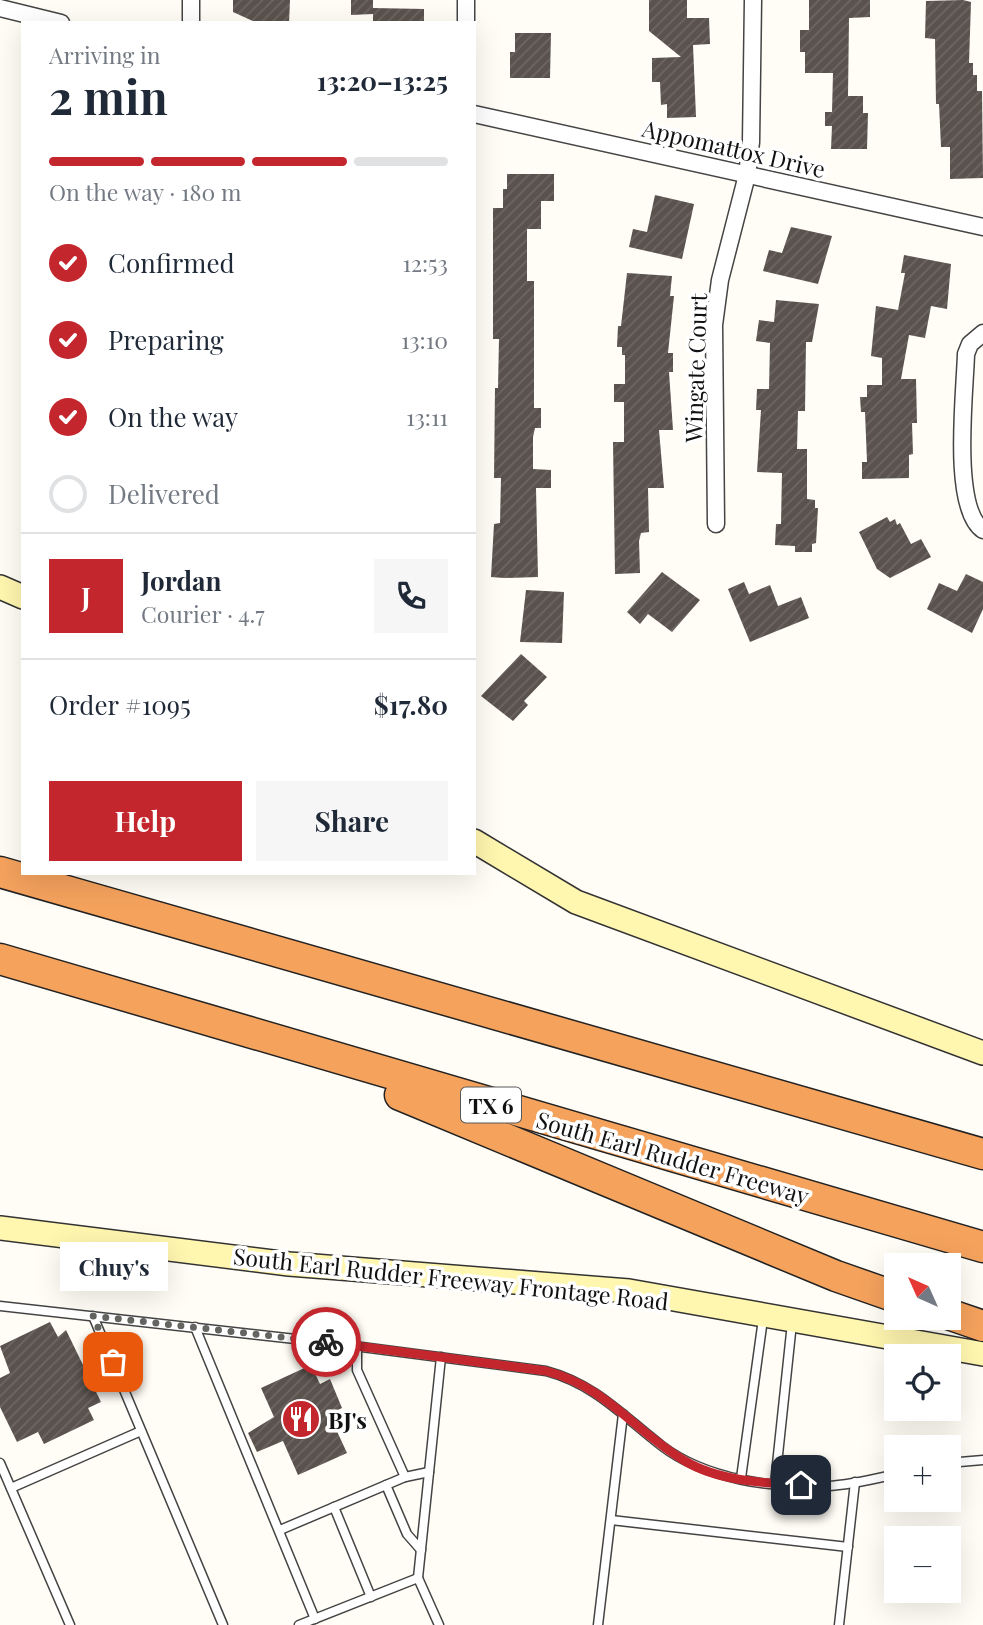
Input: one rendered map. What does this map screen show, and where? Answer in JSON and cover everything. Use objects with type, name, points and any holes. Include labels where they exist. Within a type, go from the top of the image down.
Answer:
[{"type":"highway","points":[[0,872],[983,1154]]},
{"type":"highway","name":"South Earl Rudder Freeway","points":[[0,959],[268,1040],[983,1247]]},
{"type":"highway","points":[[268,1040],[823,1271],[884,1293]]},
{"type":"highway","points":[[961,1318],[983,1326]]},
{"type":"main road","points":[[0,587],[21,596]]},
{"type":"main road","points":[[476,842],[576,902],[983,1053]]},
{"type":"main road","name":"South Earl Rudder Freeway Frontage Road","points":[[0,1228],[289,1264],[629,1291],[983,1354]]},
{"type":"street","points":[[191,0],[191,21]]},
{"type":"street","points":[[466,0],[466,21]]},
{"type":"street","name":"Wingate Court","points":[[716,524],[714,325],[720,280],[747,175],[751,142],[753,0]]},
{"type":"street","points":[[0,8],[53,21]]},
{"type":"street","name":"Appomattox Drive","points":[[476,114],[983,227]]},
{"type":"street","points":[[983,333],[970,344],[966,354],[963,487],[969,514],[983,530]]},
{"type":"lane","points":[[0,1306],[357,1346],[546,1371],[574,1378],[687,1463],[741,1478],[775,1483],[827,1486],[884,1476]]},
{"type":"lane","points":[[93,1316],[223,1625]]},
{"type":"lane","points":[[741,1478],[764,1316]]},
{"type":"lane","points":[[775,1483],[792,1321]]},
{"type":"lane","points":[[195,1327],[280,1530],[314,1619]]},
{"type":"lane","points":[[357,1346],[357,1370],[405,1477]]},
{"type":"lane","points":[[439,1625],[418,1578],[441,1357]]},
{"type":"lane","points":[[598,1625],[624,1414]]},
{"type":"lane","points":[[11,1488],[141,1431]]},
{"type":"lane","points":[[961,1462],[983,1460]]},
{"type":"lane","points":[[0,1464],[70,1625]]},
{"type":"lane","points":[[280,1530],[405,1477],[429,1472]]},
{"type":"lane","points":[[839,1625],[855,1482]]},
{"type":"lane","points":[[386,1485],[407,1534],[421,1550]]},
{"type":"lane","points":[[334,1507],[371,1597]]},
{"type":"lane","points":[[611,1520],[848,1547]]},
{"type":"lane","points":[[299,1625],[418,1578]]},
{"type":"building","points":[[233,0],[290,0],[289,21],[253,21],[233,12]]},
{"type":"building","points":[[351,0],[373,0],[373,14],[351,15]]},
{"type":"building","points":[[649,0],[687,0],[687,18],[709,18],[710,44],[693,45],[696,117],[667,118],[667,104],[661,105],[660,82],[652,82],[652,58],[681,57],[649,31]]},
{"type":"building","points":[[809,0],[870,0],[870,17],[849,18],[848,96],[863,96],[863,113],[868,113],[867,149],[831,149],[832,126],[825,126],[825,112],[832,112],[833,73],[805,73],[805,52],[800,52],[800,30],[809,30]]},
{"type":"building","points":[[926,1],[971,2],[969,63],[973,63],[973,75],[977,75],[977,91],[982,91],[983,178],[950,179],[950,147],[941,147],[939,104],[936,104],[935,39],[925,38]]},
{"type":"building","points":[[373,8],[424,9],[424,21],[373,21]]},
{"type":"building","points":[[515,33],[551,33],[550,78],[510,78],[510,52],[515,52]]},
{"type":"building","points":[[507,174],[554,174],[554,201],[541,201],[541,229],[527,229],[527,281],[534,281],[534,408],[541,408],[541,428],[535,428],[533,437],[533,469],[551,470],[551,488],[536,488],[538,577],[491,577],[494,524],[500,523],[501,478],[494,478],[495,388],[498,388],[499,339],[493,339],[493,208],[503,208],[503,189],[507,189]]},
{"type":"building","points":[[655,195],[694,204],[682,259],[629,247],[633,229],[647,232]]},
{"type":"building","points":[[791,227],[832,236],[818,284],[763,271],[769,250],[782,253]]},
{"type":"building","points":[[904,255],[951,264],[947,309],[931,306],[925,338],[909,335],[901,379],[916,379],[917,423],[912,423],[913,454],[909,455],[909,478],[862,479],[862,462],[867,462],[865,412],[861,412],[860,397],[867,397],[867,385],[882,385],[882,358],[871,356],[876,306],[898,310],[905,273],[901,273]]},
{"type":"building","points":[[627,273],[672,276],[670,296],[674,296],[668,353],[673,353],[673,372],[669,372],[673,430],[659,430],[664,488],[648,488],[649,532],[641,533],[639,541],[640,573],[615,574],[613,442],[624,442],[624,402],[614,402],[614,384],[625,384],[625,355],[622,355],[622,347],[617,347]]},
{"type":"building","points":[[776,300],[819,304],[812,342],[806,342],[805,411],[798,411],[797,449],[807,449],[807,499],[815,500],[815,508],[818,508],[816,543],[812,544],[812,552],[795,552],[795,546],[775,545],[776,524],[781,524],[782,473],[757,472],[761,410],[756,410],[757,389],[769,389],[770,343],[756,341],[759,320],[774,322]]},
{"type":"building","points":[[887,517],[890,522],[895,519],[897,525],[900,523],[911,544],[921,539],[931,557],[890,578],[877,569],[859,532]]},
{"type":"building","points":[[662,572],[700,600],[672,632],[648,614],[640,624],[627,612]]},
{"type":"building","points":[[966,574],[983,582],[983,609],[972,633],[927,609],[939,583],[957,591]]},
{"type":"building","points":[[744,582],[749,594],[770,585],[778,606],[801,597],[809,618],[750,642],[728,589]]},
{"type":"building","points":[[526,590],[564,592],[562,643],[520,642]]},
{"type":"building","points":[[521,654],[547,677],[524,701],[528,705],[513,721],[481,696]]},
{"type":"building","points":[[50,1322],[58,1337],[66,1330],[101,1402],[88,1408],[94,1420],[44,1444],[38,1432],[17,1442],[0,1407],[0,1378],[10,1373],[0,1346]]},
{"type":"building","name":"BJ's","points":[[311,1365],[320,1384],[330,1379],[342,1408],[329,1414],[347,1453],[298,1475],[283,1441],[257,1452],[248,1433],[274,1417],[261,1388]]},
{"type":"way so far","points":[[113,1362],[93,1316],[326,1342]]},
{"type":"place","name":"Chuy's","points":[[113,1362]]},
{"type":"place","name":"BJ's","points":[[301,1419]]},
{"type":"route","points":[[326,1342],[546,1371],[574,1378],[595,1391],[687,1463],[722,1475],[801,1485]]}]
